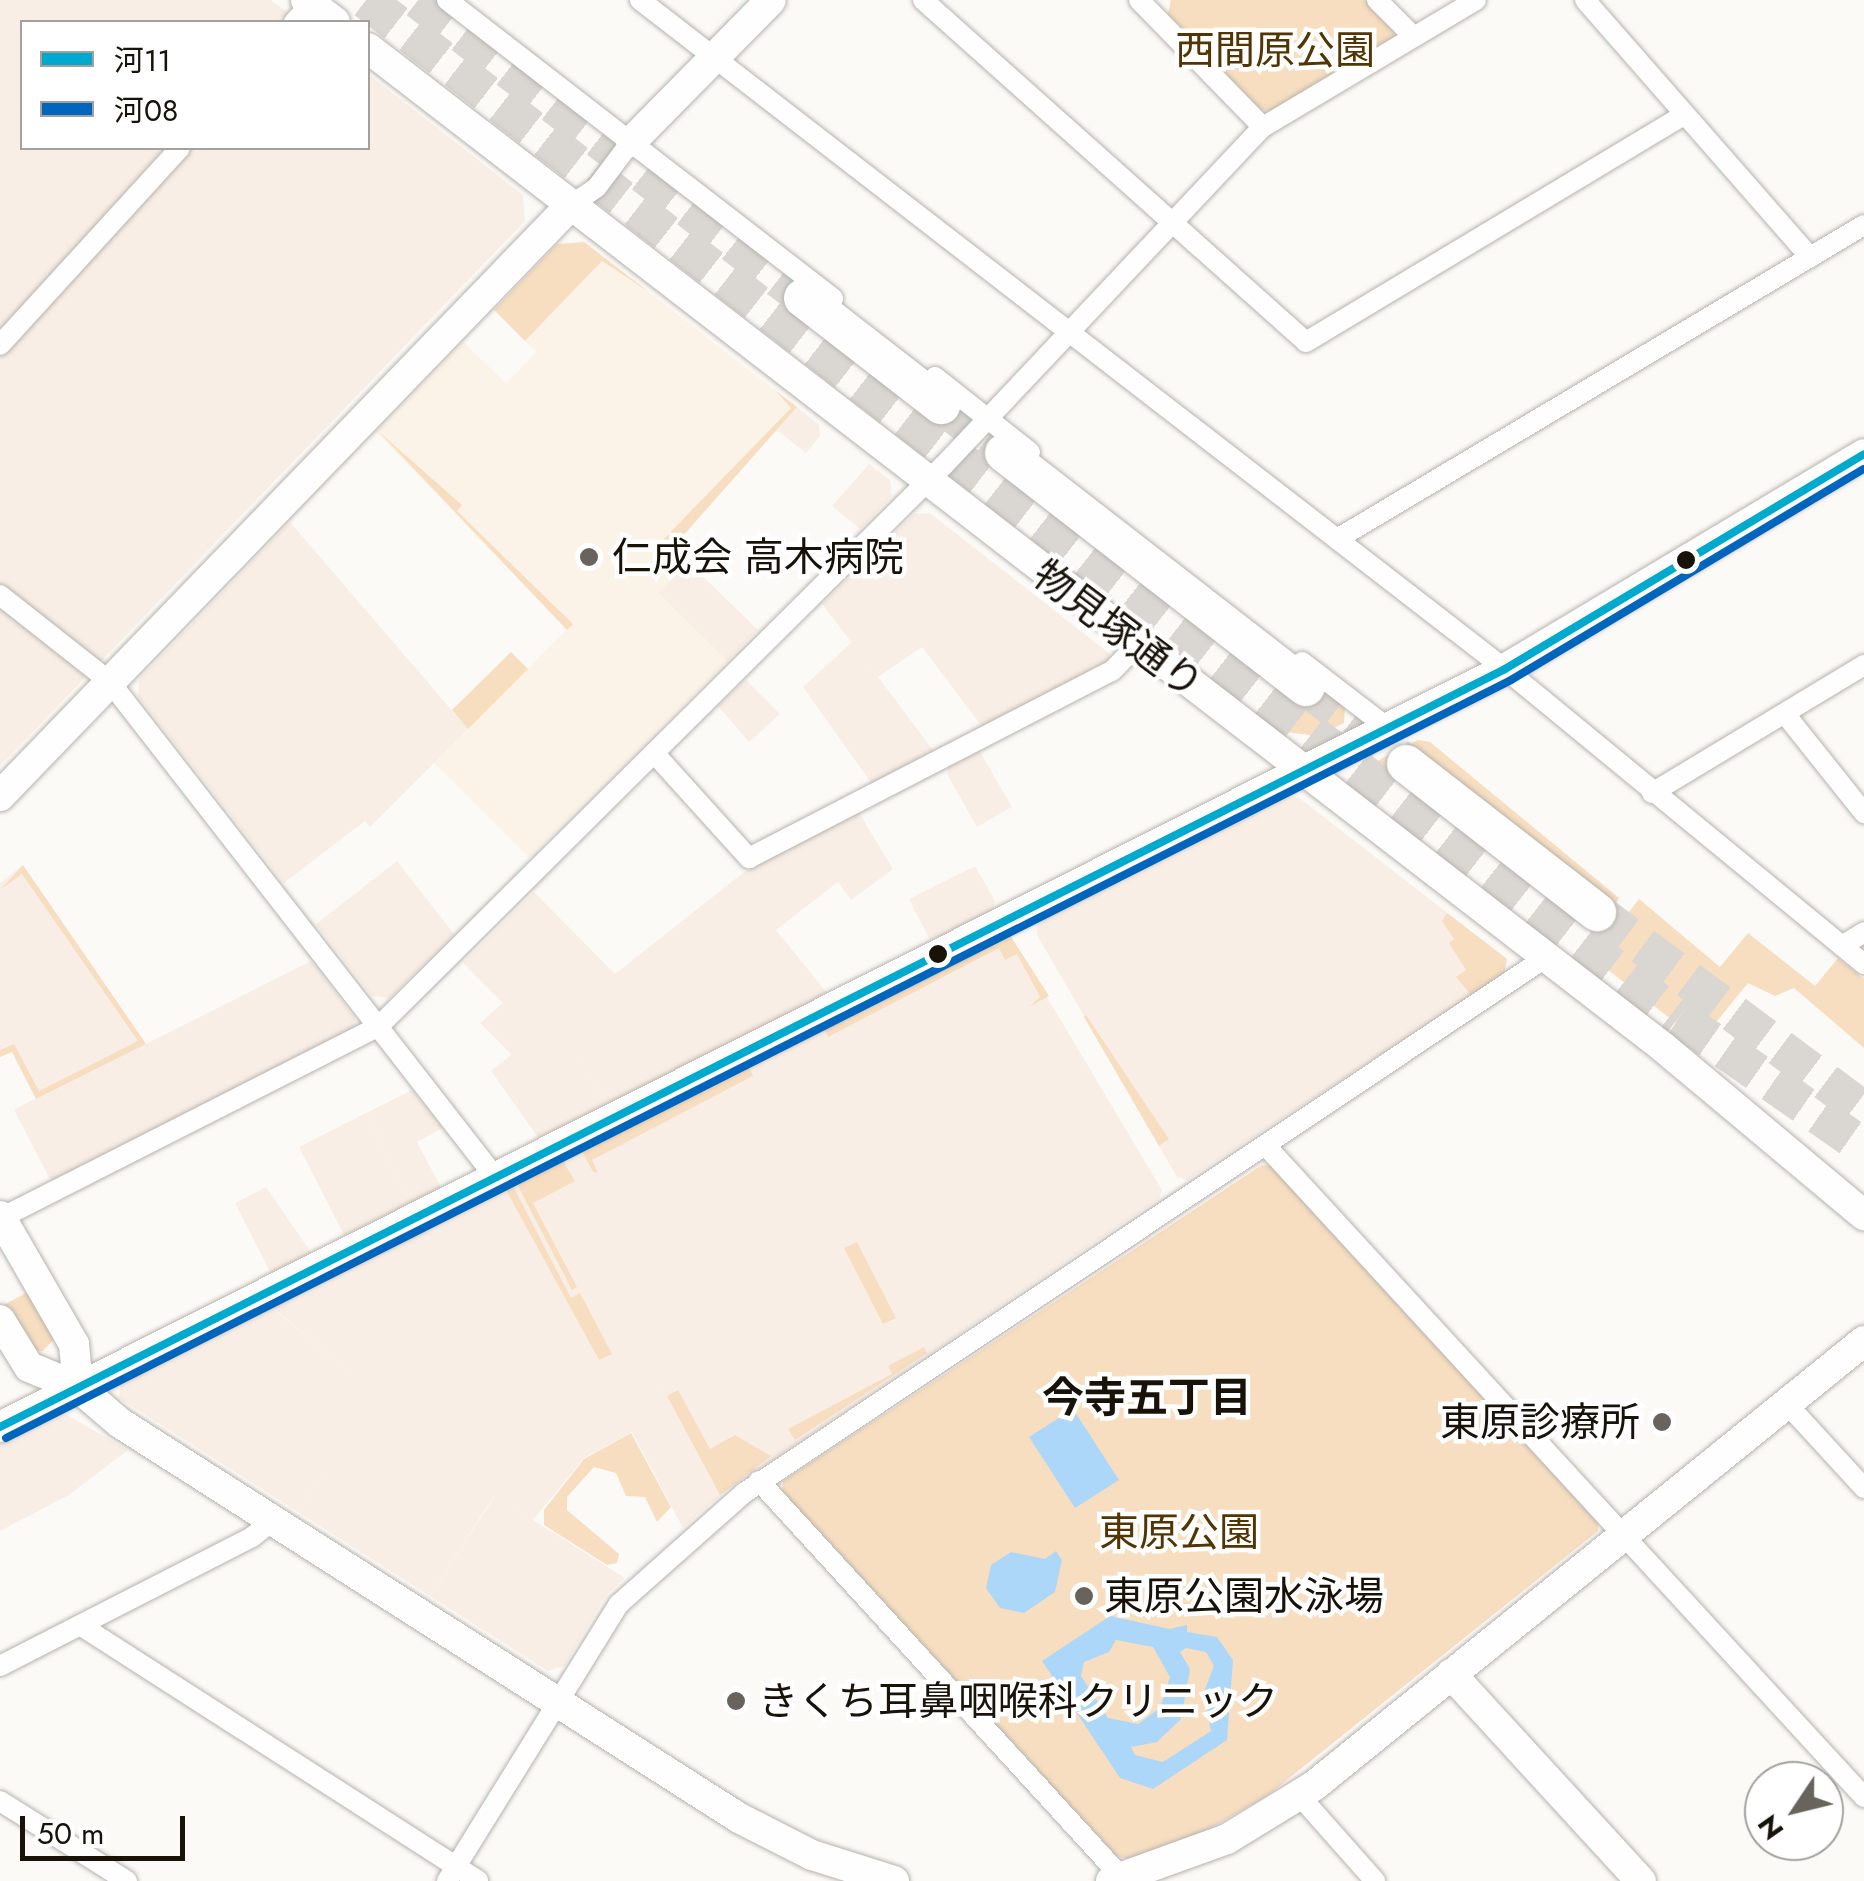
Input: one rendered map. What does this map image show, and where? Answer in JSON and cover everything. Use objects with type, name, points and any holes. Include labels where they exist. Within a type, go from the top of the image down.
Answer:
[{"type":"highway","points":[[803,298],[941,404]]},
{"type":"highway","points":[[996,436],[1306,687]]},
{"type":"highway","points":[[1406,764],[1597,912]]},
{"type":"street","points":[[446,0],[631,142],[996,436],[1388,728]]},
{"type":"street","points":[[640,0],[1505,669],[1864,964]]},
{"type":"street","points":[[0,796],[712,56],[771,0]]},
{"type":"street","points":[[923,0],[1306,342],[1684,115]]},
{"type":"street","points":[[1139,0],[1263,127]]},
{"type":"street","points":[[1378,0],[1414,37]]},
{"type":"street","points":[[78,1386],[74,1344],[0,1217],[380,1026],[926,482],[996,436],[1070,334],[1263,127],[1476,0]]},
{"type":"street","points":[[1584,0],[1810,257]]},
{"type":"street","name":"物見塚通り","points":[[370,50],[1742,1109],[1864,1215]]},
{"type":"street","points":[[0,345],[178,150]]},
{"type":"street","points":[[1337,539],[1864,225]]},
{"type":"street","points":[[0,1427],[1505,669],[1864,454]]},
{"type":"street","points":[[0,595],[110,682],[495,1178]]},
{"type":"street","points":[[654,752],[749,858],[1112,671],[1138,644]]},
{"type":"street","points":[[1652,792],[1864,665]]},
{"type":"street","points":[[1785,714],[1864,813]]},
{"type":"street","points":[[1842,946],[1864,932]]},
{"type":"street","points":[[451,1873],[619,1604],[759,1482],[1545,958]]},
{"type":"street","points":[[1266,1146],[1864,1796]]},
{"type":"street","points":[[0,1320],[29,1367],[78,1386],[108,1415],[782,1842],[894,1881]]},
{"type":"street","points":[[759,1482],[1120,1880],[1227,1840],[1299,1795],[1864,1342]]},
{"type":"street","points":[[1787,1404],[1864,1488]]},
{"type":"street","points":[[0,1666],[274,1520]]},
{"type":"street","points":[[80,1625],[451,1873],[478,1881]]},
{"type":"street","points":[[1452,1674],[1642,1881]]},
{"type":"street","points":[[1299,1795],[1375,1881]]},
{"type":"street","points":[[0,1802],[127,1881]]},
{"type":"shaded area","points":[[0,0],[271,0],[297,20],[20,20],[20,150],[370,150],[370,76],[523,195],[525,221],[0,766]]},
{"type":"shaded area","name":"仁成会 高木病院","points":[[605,258],[797,407],[673,547],[688,562],[658,593],[727,661],[529,858],[434,763],[567,629],[376,432],[463,342],[506,383],[536,352],[525,341]]},
{"type":"shaded area","points":[[797,407],[819,425],[820,436],[806,453],[777,430]]},
{"type":"shaded area","points":[[869,464],[890,480],[892,496],[860,529],[832,506]]},
{"type":"shaded area","points":[[930,513],[1110,654],[1109,664],[983,728],[922,647],[878,677],[822,604],[914,514]]},
{"type":"shaded area","points":[[290,522],[468,729],[370,827],[365,821],[284,883],[138,696],[139,679]]},
{"type":"shaded area","points":[[688,562],[758,630],[727,661],[658,593]]},
{"type":"shaded area","points":[[852,642],[935,753],[872,784],[803,687]]},
{"type":"shaded area","points":[[746,680],[780,714],[749,742],[718,706]]},
{"type":"shaded area","points":[[979,750],[1012,807],[977,827],[947,774],[949,765]]},
{"type":"shaded area","points":[[1288,796],[1298,797],[1507,959],[1504,974],[1187,1180],[1177,1177],[1037,935],[1038,922]]},
{"type":"shaded area","points":[[858,811],[893,869],[851,900],[838,882],[776,930],[828,994],[609,1105],[552,1024],[512,1055],[480,1023],[503,1003],[463,963],[534,892],[615,974],[748,869]]},
{"type":"shaded area","points":[[397,861],[454,934],[389,998],[372,996],[316,924]]},
{"type":"shaded area","points":[[23,865],[146,1044],[311,961],[355,1018],[354,1028],[51,1181],[14,1110],[36,1098],[12,1052],[0,1057],[0,883]]},
{"type":"shaded area","points":[[975,866],[995,901],[992,911],[931,942],[909,899]]},
{"type":"shaded area","points":[[1010,935],[1162,1190],[1159,1199],[720,1495],[637,1342],[599,1360],[506,1190]]},
{"type":"shaded area","points":[[552,1023],[609,1105],[540,1140],[491,1071]]},
{"type":"shaded area","points":[[412,1090],[443,1128],[417,1142],[442,1189],[411,1204],[366,1113]]},
{"type":"shaded area","points":[[366,1113],[411,1204],[345,1237],[299,1147]]},
{"type":"shaded area","points":[[266,1187],[312,1254],[271,1274],[235,1203]]},
{"type":"shaded area","points":[[505,1187],[599,1360],[637,1341],[720,1495],[683,1528],[632,1432],[584,1458],[533,1520],[494,1496],[430,1596],[298,1512],[375,1395],[271,1306]]},
{"type":"shaded area","points":[[270,1306],[376,1395],[298,1512],[119,1398],[121,1381]]},
{"type":"shaded area","points":[[65,1414],[128,1450],[69,1495],[0,1531],[0,1444]]},
{"type":"shaded area","points":[[495,1496],[625,1578],[607,1594],[564,1666],[548,1671],[430,1596]]},
{"type":"green space","name":"西間原公園","points":[[1171,0],[1365,0],[1394,29],[1393,40],[1272,111],[1261,110],[1168,14]]},
{"type":"green space","points":[[584,242],[649,292],[602,261],[525,341],[494,310],[557,244]]},
{"type":"green space","points":[[776,391],[797,407],[673,547],[688,562],[679,571],[655,548],[791,408]]},
{"type":"green space","points":[[378,431],[462,505],[457,511],[573,624],[567,630]]},
{"type":"green space","points":[[511,652],[528,669],[468,729],[452,710]]},
{"type":"green space","points":[[1319,687],[1345,707],[1344,723],[1318,736],[1285,732]]},
{"type":"green space","points":[[1418,740],[1430,742],[1619,898],[1615,904],[1412,746],[1366,798],[1370,765]]},
{"type":"green space","points":[[23,865],[146,1044],[36,1099],[12,1052],[0,1057],[0,1050],[14,1044],[39,1091],[138,1041],[22,874],[0,890]]},
{"type":"green space","points":[[1639,899],[1720,967],[1748,933],[1815,986],[1838,958],[1864,979],[1864,1048],[1794,988],[1775,996],[1748,983],[1700,1042],[1593,958]]},
{"type":"green space","points":[[1447,913],[1507,959],[1504,974],[1471,995],[1456,977],[1466,970],[1449,943],[1454,939],[1442,921]]},
{"type":"green space","points":[[1010,935],[1049,996],[1029,1007],[1040,997],[1017,954],[1005,960],[999,948],[828,1037],[824,1029]]},
{"type":"green space","points":[[1084,1017],[1169,1139],[1159,1146]]},
{"type":"green space","points":[[749,1067],[753,1076],[592,1160],[598,1173],[593,1172],[582,1151]]},
{"type":"green space","points":[[563,1161],[575,1181],[533,1203],[577,1287],[572,1290],[517,1184]]},
{"type":"green space","name":"東原公園","points":[[1262,1165],[1271,1166],[1598,1523],[1598,1531],[1268,1795],[1209,1829],[1129,1859],[1116,1856],[782,1491],[783,1481]]},
{"type":"green space","points":[[513,1186],[571,1298],[580,1293],[612,1354],[599,1360],[506,1190]]},
{"type":"green space","points":[[857,1242],[896,1318],[883,1324],[844,1248]]},
{"type":"green space","points":[[33,1289],[56,1337],[43,1351],[32,1351],[2,1306]]},
{"type":"green space","points":[[924,1347],[927,1353],[795,1440],[788,1429],[892,1374],[888,1366]]},
{"type":"green space","points":[[678,1390],[710,1449],[735,1435],[771,1456],[720,1495],[667,1396]]},
{"type":"green space","points":[[631,1433],[671,1507],[657,1522],[645,1497],[626,1496],[616,1473],[594,1467],[567,1497],[567,1510],[619,1554],[617,1563],[607,1565],[544,1525],[544,1510],[584,1459]]},
{"type":"water","points":[[1073,1409],[1119,1480],[1075,1508],[1029,1437]]},
{"type":"water","points":[[1056,1551],[1062,1560],[1055,1592],[1024,1613],[1000,1608],[986,1588],[991,1565],[1011,1552],[1045,1559]]},
{"type":"water","points":[[1110,1616],[1170,1629],[1187,1625],[1187,1632],[1217,1637],[1233,1660],[1227,1740],[1153,1789],[1120,1778],[1042,1661]],"holes":[[[1116,1640],[1153,1647],[1170,1677],[1160,1708],[1138,1724],[1108,1718],[1081,1676],[1084,1662],[1109,1652]],[[1186,1648],[1206,1652],[1214,1666],[1203,1694],[1211,1731],[1163,1762],[1135,1755],[1131,1747],[1157,1742],[1181,1719],[1190,1669],[1180,1652]]]},
{"type":"tunnel","points":[[366,0],[1679,1018],[1864,1147]]},
{"type":"tunnel","points":[[418,0],[803,298]]},
{"type":"tunnel","points":[[941,405],[1004,453]]},
{"type":"tunnel","points":[[1306,687],[1406,764]]},
{"type":"tunnel","points":[[1597,912],[1864,1110]]},
{"type":"transit line","name":"河11","points":[[0,1427],[1505,669],[1864,454]]},
{"type":"transit line","name":"河08","points":[[6,1438],[1511,680],[1864,469]]},
{"type":"place","name":"仁成会 高木病院","points":[[589,557]]},
{"type":"place","name":"東原診療所","points":[[1662,1422]]},
{"type":"place","name":"東原公園水泳場","points":[[1084,1596]]},
{"type":"place","name":"きくち耳鼻咽喉科クリニック","points":[[736,1701]]},
{"type":"district","name":"今寺五丁目","points":[[1147,1398]]}]
